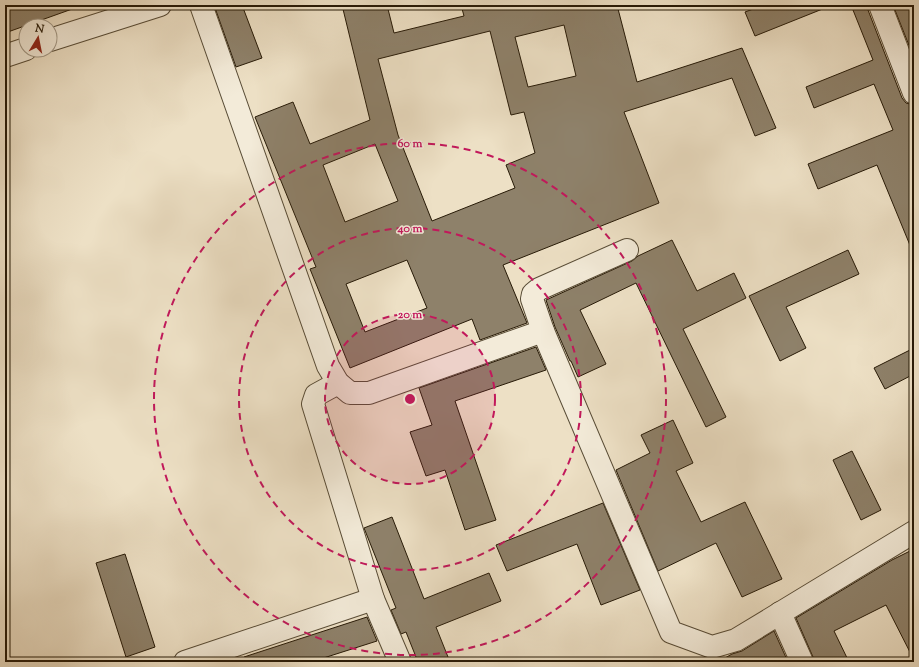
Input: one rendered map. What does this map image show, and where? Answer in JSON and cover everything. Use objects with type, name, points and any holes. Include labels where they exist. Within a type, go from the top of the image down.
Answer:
[{"type":"street","points":[[58,37],[160,5]]},
{"type":"street","points":[[201,5],[328,366],[338,383],[350,393],[369,393],[543,331]]},
{"type":"street","points":[[880,5],[914,93]]},
{"type":"street","points":[[5,56],[18,52]]},
{"type":"street","points":[[627,250],[539,289],[533,294],[532,299],[543,331],[671,632],[712,646],[736,640],[914,532]]},
{"type":"street","points":[[338,383],[316,395],[313,404],[373,599],[400,662]]},
{"type":"street","points":[[185,662],[373,599]]},
{"type":"street","points":[[780,613],[802,662]]},
{"type":"building","points":[[5,5],[74,5],[75,8],[47,18],[18,18],[18,28],[5,33]]},
{"type":"building","points":[[214,5],[242,5],[262,58],[236,67]]},
{"type":"building","points":[[342,5],[387,5],[394,33],[464,16],[461,5],[617,5],[637,82],[742,48],[776,128],[755,136],[732,78],[624,112],[659,203],[503,265],[527,323],[480,340],[472,319],[350,368],[310,269],[316,267],[255,117],[293,102],[310,144],[370,120]],"holes":[[[564,25],[576,76],[528,87],[515,37]],[[490,31],[511,115],[524,112],[535,153],[506,165],[515,188],[432,221],[398,135],[378,59]],[[375,144],[398,201],[345,222],[323,165]],[[407,260],[427,308],[365,332],[346,284]]]},
{"type":"building","points":[[764,5],[830,6],[755,36],[745,12]]},
{"type":"building","points":[[851,5],[868,5],[868,10],[902,98],[906,103],[914,105],[914,255],[877,165],[818,189],[808,164],[893,130],[874,84],[814,108],[806,87],[873,60]]},
{"type":"building","points":[[893,5],[914,5],[914,58]]},
{"type":"building","points":[[672,240],[697,291],[734,273],[746,298],[683,329],[726,417],[706,427],[636,283],[580,310],[606,364],[578,377],[555,327],[546,300],[632,261],[638,256]]},
{"type":"building","points":[[848,250],[859,274],[786,307],[806,348],[780,361],[749,296]]},
{"type":"building","points":[[536,347],[546,370],[455,401],[496,520],[465,530],[445,470],[426,476],[410,432],[432,425],[419,388]]},
{"type":"building","points":[[914,348],[914,374],[885,389],[874,368]]},
{"type":"building","points":[[673,420],[693,463],[676,471],[701,522],[745,502],[782,579],[742,597],[716,543],[658,571],[616,470],[650,453],[641,435]]},
{"type":"building","points":[[852,451],[881,510],[861,520],[833,460]]},
{"type":"building","points":[[603,503],[640,590],[601,605],[577,544],[507,571],[496,545]]},
{"type":"building","points":[[392,517],[424,599],[489,573],[501,601],[436,627],[450,662],[418,662],[406,632],[401,634],[391,610],[396,608],[364,528]]},
{"type":"building","points":[[914,549],[914,660],[886,605],[834,631],[849,662],[814,662],[796,618],[892,560]]},
{"type":"building","points":[[125,554],[155,647],[126,657],[96,563]]},
{"type":"building","points":[[367,617],[377,641],[311,662],[245,662],[244,657]]},
{"type":"building","points":[[774,631],[788,662],[718,662],[732,654],[742,651]]}]
